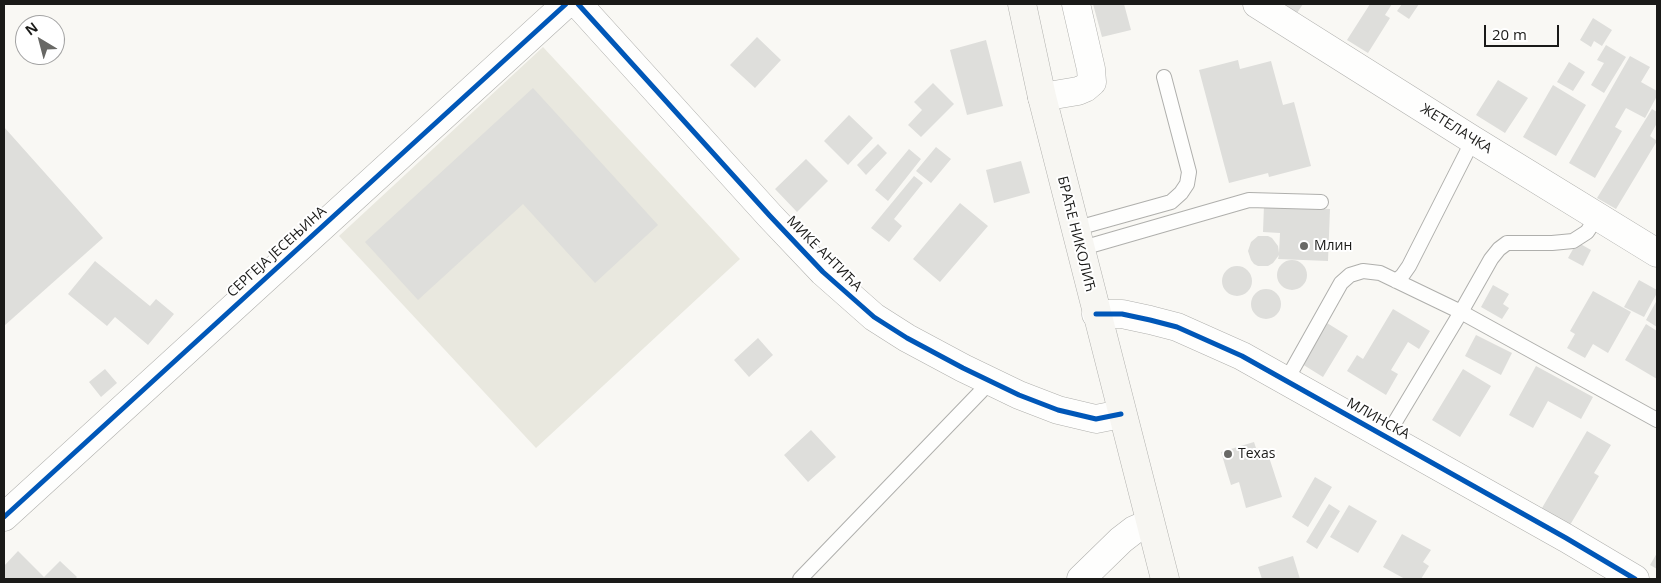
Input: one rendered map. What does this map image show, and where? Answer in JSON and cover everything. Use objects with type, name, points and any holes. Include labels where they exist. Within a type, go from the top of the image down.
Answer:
[{"type":"main road","name":"БРАЋЕ НИКОЛИЋ","points":[[1022,4],[1042,97],[1077,239],[1165,579]]},
{"type":"street","name":"СЕРГЕЈА ЈЕСЕЊИНА","points":[[4,517],[566,4]]},
{"type":"street","name":"МИКЕ АНТИЋА","points":[[578,4],[770,216],[823,272],[874,318],[907,338],[1019,395],[1067,413],[1096,419],[1122,414]]},
{"type":"street","points":[[1042,97],[1078,92],[1092,82],[1091,69],[1076,4]]},
{"type":"street","name":"ЖЕТЕЛАЧКА","points":[[1257,4],[1596,217],[1657,253]]},
{"type":"street","name":"МЛИНСКА","points":[[1096,314],[1122,314],[1177,327],[1242,356],[1635,579]]},
{"type":"street","points":[[1082,579],[1120,540],[1134,530],[1150,523]]},
{"type":"lane","points":[[1077,239],[1171,202],[1187,184],[1189,172],[1164,77]]},
{"type":"lane","points":[[1396,281],[1409,266],[1473,140]]},
{"type":"lane","points":[[1077,239],[1248,200],[1321,202]]},
{"type":"lane","points":[[1386,437],[1491,259],[1507,243],[1552,244],[1573,241],[1587,232],[1596,217]]},
{"type":"lane","points":[[1286,381],[1345,278],[1356,272],[1363,271],[1380,273],[1461,312],[1657,420]]},
{"type":"lane","points":[[800,579],[991,381]]},
{"type":"shaded area","points":[[543,47],[740,259],[536,448],[339,236]]},
{"type":"building","points":[[1093,4],[1124,4],[1131,30],[1102,37]]},
{"type":"building","points":[[1284,4],[1303,4],[1297,13]]},
{"type":"building","points":[[1370,4],[1392,4],[1385,15],[1390,18],[1368,53],[1347,40]]},
{"type":"building","points":[[1402,4],[1419,4],[1409,19],[1397,11]]},
{"type":"building","points":[[1593,18],[1612,30],[1602,46],[1594,41],[1591,47],[1580,40]]},
{"type":"building","points":[[757,37],[781,60],[755,88],[730,65]]},
{"type":"building","points":[[986,40],[1003,106],[967,115],[950,50]]},
{"type":"building","points":[[1606,45],[1626,57],[1604,93],[1591,85],[1604,63],[1597,60]]},
{"type":"building","points":[[1630,56],[1650,67],[1641,82],[1657,91],[1657,96],[1645,118],[1626,108],[1615,127],[1622,131],[1595,178],[1569,163]]},
{"type":"building","points":[[1238,60],[1240,69],[1271,61],[1283,105],[1294,102],[1311,166],[1269,177],[1268,173],[1229,183],[1199,70]]},
{"type":"building","points":[[1569,62],[1585,72],[1573,91],[1557,82]]},
{"type":"building","points":[[1498,80],[1528,98],[1505,133],[1476,115]]},
{"type":"building","points":[[933,83],[954,104],[921,137],[908,125],[922,110],[914,102]]},
{"type":"building","points":[[1553,85],[1586,105],[1556,156],[1523,137]]},
{"type":"building","points":[[533,88],[658,225],[595,283],[523,204],[418,300],[365,242]]},
{"type":"building","points":[[1652,109],[1657,112],[1657,123],[1650,136],[1657,141],[1616,209],[1597,198]]},
{"type":"building","points":[[849,115],[873,138],[848,165],[824,141]]},
{"type":"building","points":[[4,127],[103,238],[4,326]]},
{"type":"building","points":[[878,144],[887,153],[866,175],[857,165]]},
{"type":"building","points":[[936,147],[951,159],[931,183],[916,171]]},
{"type":"building","points":[[909,149],[921,159],[888,201],[875,190]]},
{"type":"building","points":[[806,159],[828,181],[797,212],[775,189]]},
{"type":"building","points":[[1021,161],[1030,193],[994,203],[986,170]]},
{"type":"building","points":[[914,176],[923,183],[894,219],[902,226],[889,242],[871,228]]},
{"type":"building","points":[[960,203],[988,226],[940,282],[913,259]]},
{"type":"building","name":"Млин","points":[[1264,205],[1330,209],[1328,261],[1278,259],[1279,255],[1268,266],[1254,264],[1248,251],[1251,242],[1258,236],[1272,238],[1278,246],[1279,253],[1280,233],[1263,232]]},
{"type":"building","points":[[1577,242],[1591,250],[1583,266],[1568,258]]},
{"type":"building","points":[[1292,260],[1303,264],[1307,275],[1303,286],[1292,290],[1281,286],[1277,275],[1281,264]]},
{"type":"building","points":[[95,261],[150,306],[156,299],[174,314],[148,345],[115,317],[107,326],[68,294]]},
{"type":"building","points":[[1237,266],[1248,270],[1252,281],[1248,292],[1237,296],[1226,292],[1222,281],[1226,270]]},
{"type":"building","points":[[1639,280],[1657,290],[1644,317],[1624,307]]},
{"type":"building","points":[[1493,285],[1509,294],[1503,304],[1509,308],[1502,319],[1481,307]]},
{"type":"building","points":[[1266,289],[1277,293],[1281,304],[1277,315],[1266,319],[1255,315],[1251,304],[1255,293]]},
{"type":"building","points":[[1593,291],[1631,312],[1608,353],[1593,344],[1585,358],[1567,348],[1575,334],[1570,331]]},
{"type":"building","points":[[1657,300],[1657,327],[1646,320]]},
{"type":"building","points":[[1393,309],[1430,331],[1419,349],[1408,342],[1391,370],[1398,374],[1386,395],[1347,371],[1357,355],[1363,359]]},
{"type":"building","points":[[1327,323],[1348,336],[1323,377],[1302,364]]},
{"type":"building","points":[[1646,324],[1657,331],[1657,379],[1625,360]]},
{"type":"building","points":[[1476,335],[1512,353],[1501,375],[1465,356]]},
{"type":"building","points":[[758,338],[773,355],[749,377],[734,360]]},
{"type":"building","points":[[1536,366],[1593,397],[1581,419],[1548,401],[1533,428],[1509,415]]},
{"type":"building","points":[[105,369],[117,383],[101,397],[89,382]]},
{"type":"building","points":[[1463,369],[1491,386],[1460,437],[1432,420]]},
{"type":"building","points":[[811,430],[836,457],[808,482],[784,455]]},
{"type":"building","points":[[1587,431],[1611,445],[1594,473],[1599,476],[1570,525],[1542,508]]},
{"type":"building","points":[[1254,442],[1258,454],[1267,451],[1282,497],[1246,508],[1239,482],[1231,485],[1221,452]]},
{"type":"building","points":[[1315,477],[1332,487],[1308,527],[1292,517]]},
{"type":"building","points":[[1329,504],[1340,511],[1317,549],[1306,542]]},
{"type":"building","points":[[1349,505],[1377,521],[1358,553],[1330,537]]},
{"type":"building","points":[[1402,534],[1431,550],[1423,562],[1429,566],[1421,579],[1405,579],[1383,567]]},
{"type":"building","points":[[18,551],[44,577],[60,561],[77,577],[75,579],[6,579],[4,577],[4,566]]},
{"type":"building","points":[[1657,553],[1657,569],[1650,565]]},
{"type":"building","points":[[1293,556],[1300,579],[1262,579],[1258,567]]},
{"type":"cycle path","points":[[4,517],[566,4]]},
{"type":"cycle path","points":[[578,4],[770,216],[823,272],[874,317],[907,338],[1019,395],[1058,410],[1096,419],[1121,414]]},
{"type":"cycle path","points":[[1096,314],[1122,314],[1177,327],[1242,356],[1566,538],[1635,579]]},
{"type":"place","name":"Млин","points":[[1304,246]]},
{"type":"place","name":"Texas","points":[[1228,454]]}]
